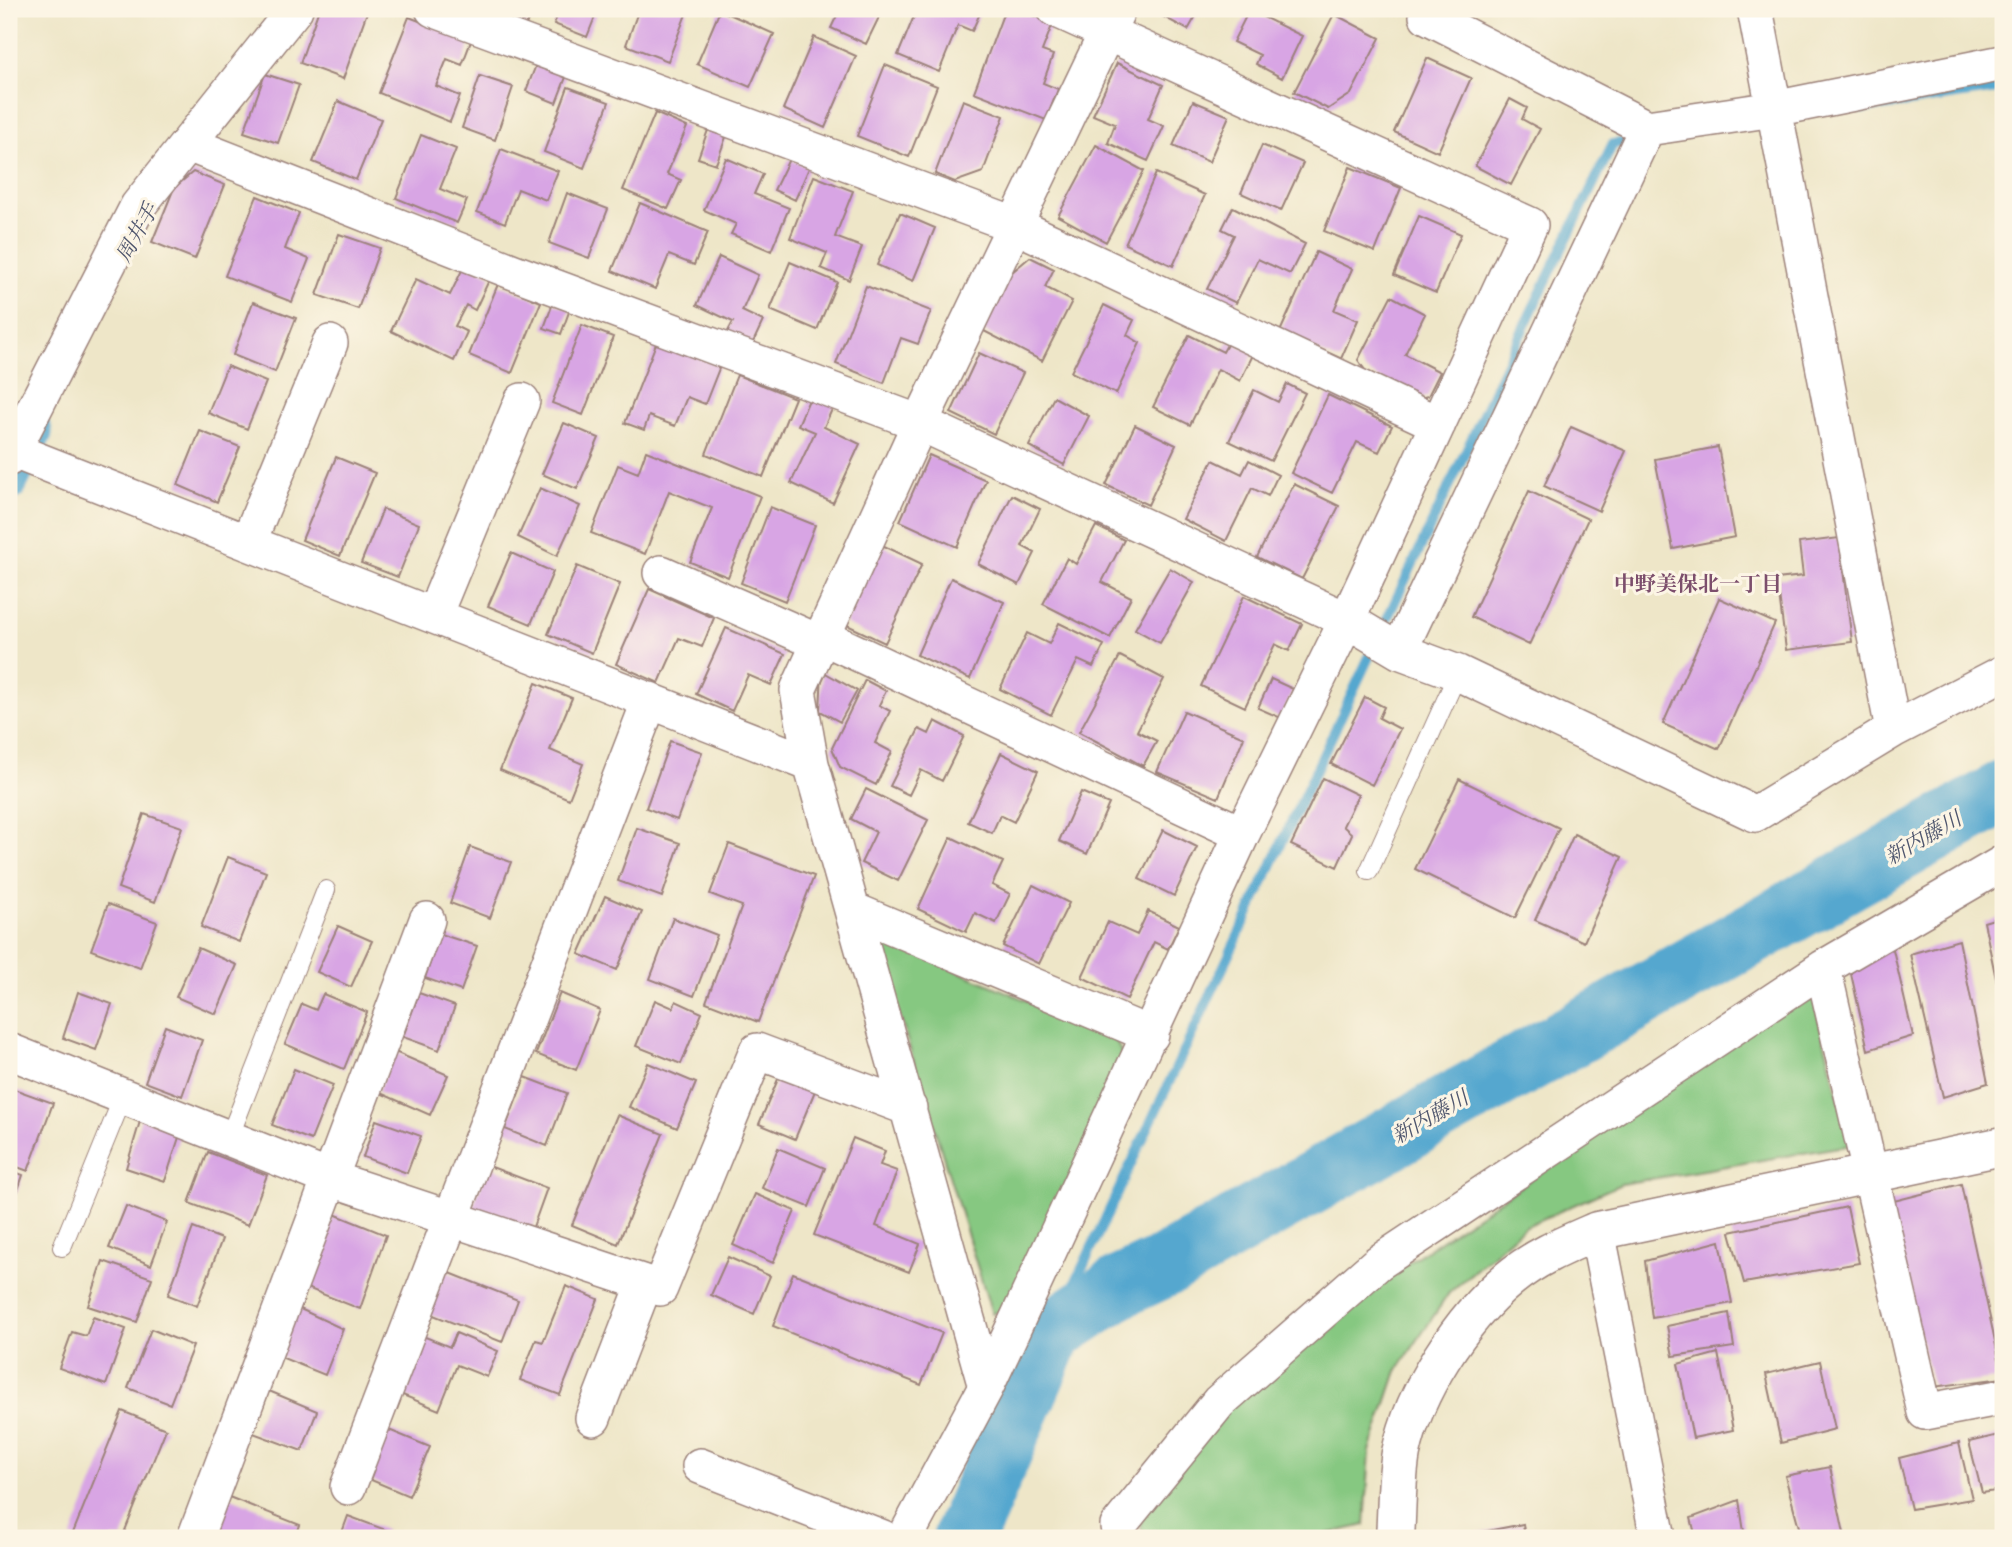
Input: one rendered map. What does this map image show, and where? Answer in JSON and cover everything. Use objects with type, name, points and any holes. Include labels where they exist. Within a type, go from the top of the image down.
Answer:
[{"type":"street","points":[[295,9],[138,206],[10,452],[248,542],[811,764]]},
{"type":"street","points":[[433,9],[1017,226],[1438,424]]},
{"type":"street","points":[[905,1538],[986,1387],[1242,834],[1347,620],[1530,225],[1113,19],[1055,9]]},
{"type":"street","points":[[1431,9],[1427,16],[1647,128],[1774,109],[2003,63]]},
{"type":"street","points":[[1755,9],[1893,730]]},
{"type":"street","points":[[986,1387],[855,911],[811,764],[798,690],[920,423],[1017,226],[1113,19]]},
{"type":"street","points":[[1399,650],[1647,128]]},
{"type":"street","points":[[188,144],[514,272],[920,423],[1347,620],[1399,650],[1458,673],[1755,814],[1893,730],[2003,673]]},
{"type":"street","points":[[248,542],[330,343]]},
{"type":"street","points":[[434,615],[522,401]]},
{"type":"street","points":[[661,573],[820,639],[1242,834]]},
{"type":"street","points":[[348,1487],[650,700]]},
{"type":"street","points":[[1120,1538],[1118,1526],[1219,1402],[1378,1263],[1822,968],[2003,863]]},
{"type":"street","points":[[855,911],[1151,1035]]},
{"type":"street","points":[[195,1538],[427,920]]},
{"type":"street","points":[[1822,968],[1925,1412],[2003,1397]]},
{"type":"street","points":[[9,1051],[329,1178],[660,1288],[757,1051],[909,1108]]},
{"type":"street","points":[[1395,1538],[1401,1453],[1426,1385],[1465,1324],[1509,1278],[1553,1250],[1597,1231],[2003,1146]]},
{"type":"street","points":[[1597,1231],[1658,1538]]},
{"type":"street","points":[[593,1418],[645,1283]]},
{"type":"street","points":[[700,1466],[883,1538]]},
{"type":"lane","points":[[1369,871],[1458,673]]},
{"type":"lane","points":[[229,1138],[326,890]]},
{"type":"lane","points":[[62,1247],[123,1097]]},
{"type":"green space","points":[[875,936],[1115,1038],[1124,1059],[1010,1307],[992,1314]]},
{"type":"green space","points":[[1811,989],[1851,1145],[1621,1184],[1524,1227],[1449,1293],[1397,1371],[1370,1451],[1365,1525],[1310,1538],[1144,1538],[1140,1522],[1226,1412],[1312,1328]]},
{"type":"building","points":[[319,9],[359,9],[367,12],[343,79],[300,63]]},
{"type":"building","points":[[492,9],[532,9],[526,25],[491,12]]},
{"type":"building","points":[[560,9],[598,9],[587,37],[554,24]]},
{"type":"building","points":[[639,9],[688,9],[668,61],[626,45]]},
{"type":"building","points":[[840,9],[883,9],[866,44],[831,28]]},
{"type":"building","points":[[917,9],[982,9],[972,31],[958,25],[939,72],[898,55]]},
{"type":"building","points":[[1005,9],[1016,9],[1053,23],[1042,51],[1053,55],[1043,83],[1058,89],[1046,120],[974,92]]},
{"type":"building","points":[[1149,9],[1200,9],[1188,30]]},
{"type":"building","points":[[720,10],[774,34],[750,87],[697,64]]},
{"type":"building","points":[[1249,10],[1302,36],[1282,78],[1256,64],[1260,55],[1233,42]]},
{"type":"building","points":[[1334,14],[1380,38],[1351,94],[1328,109],[1294,92]]},
{"type":"building","points":[[409,17],[471,41],[462,65],[447,59],[436,86],[460,96],[450,122],[379,93]]},
{"type":"building","points":[[814,37],[856,56],[825,128],[783,109]]},
{"type":"building","points":[[1427,58],[1471,78],[1438,152],[1394,132]]},
{"type":"building","points":[[1117,63],[1163,85],[1148,119],[1164,126],[1148,161],[1108,143],[1115,124],[1093,115]]},
{"type":"building","points":[[536,65],[566,77],[556,103],[526,91]]},
{"type":"building","points":[[885,65],[937,86],[909,157],[857,136]]},
{"type":"building","points":[[265,74],[299,85],[278,143],[244,132]]},
{"type":"building","points":[[480,76],[513,87],[495,140],[462,128]]},
{"type":"building","points":[[568,87],[609,102],[584,168],[544,152]]},
{"type":"building","points":[[1510,99],[1527,108],[1522,119],[1540,129],[1511,185],[1475,166]]},
{"type":"building","points":[[963,100],[1004,116],[983,172],[955,182],[935,174]]},
{"type":"building","points":[[338,101],[381,119],[356,180],[313,162]]},
{"type":"building","points":[[1193,101],[1229,116],[1209,162],[1173,146]]},
{"type":"building","points":[[655,113],[687,127],[667,174],[681,180],[668,209],[623,190]]},
{"type":"building","points":[[708,130],[726,137],[716,164],[698,158]]},
{"type":"building","points":[[421,135],[456,149],[440,189],[467,200],[457,223],[396,198]]},
{"type":"building","points":[[1096,145],[1144,171],[1106,242],[1058,216]]},
{"type":"building","points":[[1262,145],[1303,163],[1281,211],[1241,193]]},
{"type":"building","points":[[501,149],[558,171],[546,200],[518,189],[505,223],[477,212]]},
{"type":"building","points":[[726,158],[763,174],[754,194],[789,208],[771,251],[731,234],[736,224],[704,210]]},
{"type":"building","points":[[789,159],[809,168],[795,200],[774,190]]},
{"type":"building","points":[[1350,167],[1401,188],[1375,252],[1324,231]]},
{"type":"building","points":[[193,172],[225,185],[195,259],[152,242],[174,188]]},
{"type":"building","points":[[1156,173],[1205,195],[1173,266],[1125,244]]},
{"type":"building","points":[[814,176],[853,191],[835,237],[862,247],[849,280],[821,268],[827,253],[790,238]]},
{"type":"building","points":[[567,193],[608,209],[589,258],[549,243]]},
{"type":"building","points":[[257,196],[299,213],[285,249],[309,259],[292,302],[225,276]]},
{"type":"building","points":[[640,203],[708,232],[694,265],[669,255],[655,289],[612,271]]},
{"type":"building","points":[[1233,207],[1305,244],[1290,274],[1258,259],[1236,303],[1207,289],[1234,235],[1222,229]]},
{"type":"building","points":[[900,213],[935,228],[913,281],[877,265]]},
{"type":"building","points":[[1419,216],[1461,234],[1436,293],[1394,275]]},
{"type":"building","points":[[339,234],[380,248],[358,309],[317,295]]},
{"type":"building","points":[[1316,252],[1352,269],[1334,310],[1358,320],[1340,361],[1279,334]]},
{"type":"building","points":[[719,257],[758,275],[742,311],[763,321],[750,349],[725,337],[733,322],[697,305]]},
{"type":"building","points":[[1030,257],[1054,269],[1045,287],[1072,301],[1042,361],[980,329],[1005,278]]},
{"type":"building","points":[[790,262],[837,282],[817,330],[770,310]]},
{"type":"building","points":[[465,264],[491,276],[475,310],[466,305],[455,326],[467,332],[454,361],[391,331],[416,279],[450,295]]},
{"type":"building","points":[[498,284],[541,302],[512,373],[469,355]]},
{"type":"building","points":[[866,286],[931,311],[918,344],[901,338],[884,383],[836,364]]},
{"type":"building","points":[[1391,296],[1425,314],[1405,354],[1440,372],[1428,396],[1415,399],[1365,370],[1358,360]]},
{"type":"building","points":[[253,302],[296,318],[275,372],[233,355]]},
{"type":"building","points":[[553,303],[570,309],[561,334],[544,328]]},
{"type":"building","points":[[1104,305],[1134,320],[1127,335],[1140,343],[1116,394],[1071,372]]},
{"type":"building","points":[[582,325],[613,337],[583,415],[552,403]]},
{"type":"building","points":[[1189,335],[1223,352],[1229,341],[1254,353],[1240,381],[1218,369],[1190,425],[1153,407]]},
{"type":"building","points":[[657,341],[720,366],[705,404],[687,397],[675,426],[649,416],[644,430],[625,423]]},
{"type":"building","points":[[979,353],[1023,373],[994,434],[951,413]]},
{"type":"building","points":[[227,366],[266,382],[247,429],[208,413]]},
{"type":"building","points":[[737,375],[795,398],[763,477],[706,454]]},
{"type":"building","points":[[1287,384],[1305,393],[1271,461],[1229,441],[1254,390],[1278,402]]},
{"type":"building","points":[[811,395],[834,405],[824,427],[860,444],[833,503],[791,483],[815,432],[798,425]]},
{"type":"building","points":[[1328,395],[1392,426],[1379,452],[1357,442],[1332,493],[1291,473]]},
{"type":"building","points":[[1054,397],[1089,416],[1064,465],[1029,446]]},
{"type":"building","points":[[564,423],[599,438],[577,489],[542,474]]},
{"type":"building","points":[[1135,425],[1176,445],[1148,505],[1106,485]]},
{"type":"building","points":[[1571,427],[1626,451],[1599,511],[1544,486]]},
{"type":"building","points":[[200,431],[240,447],[217,502],[178,485]]},
{"type":"building","points":[[1718,447],[1735,537],[1673,549],[1655,459]]},
{"type":"building","points":[[646,451],[760,496],[728,577],[690,562],[712,508],[669,491],[645,554],[591,533],[618,465],[638,473]]},
{"type":"building","points":[[929,455],[986,480],[957,547],[900,521]]},
{"type":"building","points":[[336,457],[375,473],[340,556],[302,540]]},
{"type":"building","points":[[1213,460],[1242,474],[1249,460],[1278,475],[1268,496],[1252,488],[1226,541],[1183,519]]},
{"type":"building","points":[[1294,484],[1339,506],[1302,579],[1257,557]]},
{"type":"building","points":[[540,488],[580,506],[557,556],[518,537]]},
{"type":"building","points":[[1529,491],[1588,519],[1529,645],[1471,617]]},
{"type":"building","points":[[1012,495],[1040,509],[1022,546],[1035,553],[1019,585],[978,564]]},
{"type":"building","points":[[770,507],[815,525],[785,601],[741,583]]},
{"type":"building","points":[[383,509],[419,524],[398,577],[361,563]]},
{"type":"building","points":[[1096,526],[1124,540],[1102,582],[1131,597],[1110,638],[1043,604],[1067,558],[1076,564]]},
{"type":"building","points":[[1839,538],[1852,642],[1786,650],[1777,579],[1803,576],[1799,543]]},
{"type":"building","points":[[882,545],[922,564],[885,643],[845,624]]},
{"type":"building","points":[[511,553],[553,572],[531,624],[488,606]]},
{"type":"building","points":[[577,566],[620,584],[592,653],[548,634]]},
{"type":"building","points":[[1170,568],[1194,582],[1160,643],[1135,629]]},
{"type":"building","points":[[951,578],[1004,602],[970,679],[917,655]]},
{"type":"building","points":[[649,589],[714,618],[702,647],[679,638],[659,683],[616,664]]},
{"type":"building","points":[[1244,596],[1302,624],[1289,651],[1275,644],[1245,707],[1201,686]]},
{"type":"building","points":[[1719,598],[1775,623],[1719,749],[1663,724]]},
{"type":"building","points":[[1059,623],[1104,645],[1093,667],[1078,660],[1051,715],[1000,689],[1027,633],[1049,644]]},
{"type":"building","points":[[726,628],[785,654],[771,685],[748,675],[732,711],[696,694]]},
{"type":"building","points":[[1120,656],[1164,679],[1137,731],[1157,741],[1143,766],[1079,732]]},
{"type":"building","points":[[822,671],[857,691],[840,722],[820,711]]},
{"type":"building","points":[[1271,679],[1293,689],[1281,718],[1258,708]]},
{"type":"building","points":[[865,680],[886,691],[879,705],[890,711],[875,743],[892,752],[876,785],[840,767],[832,748]]},
{"type":"building","points":[[536,683],[572,698],[550,750],[583,764],[569,799],[500,770]]},
{"type":"building","points":[[1365,697],[1384,707],[1379,718],[1400,729],[1372,785],[1331,764]]},
{"type":"building","points":[[1184,711],[1244,737],[1218,798],[1157,772]]},
{"type":"building","points":[[935,721],[964,736],[942,781],[921,770],[909,795],[890,786],[919,729],[929,734]]},
{"type":"building","points":[[670,741],[702,752],[677,820],[646,808]]},
{"type":"building","points":[[1001,753],[1038,771],[1014,822],[1000,815],[992,833],[968,822]]},
{"type":"building","points":[[1323,778],[1358,795],[1343,826],[1352,834],[1337,867],[1291,845]]},
{"type":"building","points":[[1459,779],[1559,828],[1515,918],[1415,869]]},
{"type":"building","points":[[866,789],[928,820],[898,881],[861,863],[876,832],[851,819]]},
{"type":"building","points":[[1081,792],[1109,804],[1087,854],[1059,841]]},
{"type":"building","points":[[144,814],[182,827],[155,902],[118,888]]},
{"type":"building","points":[[637,828],[680,843],[662,897],[618,881]]},
{"type":"building","points":[[1163,830],[1197,847],[1174,896],[1139,879]]},
{"type":"building","points":[[1574,834],[1622,857],[1584,942],[1535,920]]},
{"type":"building","points":[[951,837],[1003,862],[992,885],[1010,894],[996,923],[975,913],[966,932],[918,909]]},
{"type":"building","points":[[729,844],[814,876],[758,1022],[706,1002],[742,906],[710,894]]},
{"type":"building","points":[[470,847],[511,862],[490,918],[450,903]]},
{"type":"building","points":[[228,857],[266,872],[239,942],[201,927]]},
{"type":"building","points":[[1033,885],[1069,903],[1039,964],[1003,946]]},
{"type":"building","points":[[605,896],[642,912],[617,970],[579,954]]},
{"type":"building","points":[[108,904],[157,922],[140,968],[91,950]]},
{"type":"building","points":[[1148,911],[1179,926],[1168,949],[1154,942],[1127,999],[1082,977],[1108,922],[1137,935]]},
{"type":"building","points":[[2003,916],[2003,992],[1999,993],[1984,922]]},
{"type":"building","points":[[673,918],[717,935],[694,996],[650,979]]},
{"type":"building","points":[[338,926],[372,941],[351,987],[317,972]]},
{"type":"building","points":[[440,934],[477,946],[461,991],[425,978]]},
{"type":"building","points":[[1959,940],[1988,1083],[1943,1097],[1910,954]]},
{"type":"building","points":[[1892,945],[1913,1036],[1868,1050],[1850,969]]},
{"type":"building","points":[[198,948],[237,965],[216,1014],[176,997]]},
{"type":"building","points":[[78,992],[112,1004],[96,1050],[63,1038]]},
{"type":"building","points":[[419,993],[455,1006],[439,1050],[403,1037]]},
{"type":"building","points":[[560,993],[600,1010],[576,1070],[536,1054]]},
{"type":"building","points":[[323,994],[367,1012],[344,1069],[285,1044],[302,1004],[316,1010]]},
{"type":"building","points":[[655,1000],[673,1008],[676,1001],[702,1013],[681,1064],[636,1046]]},
{"type":"building","points":[[165,1026],[202,1040],[182,1096],[145,1082]]},
{"type":"building","points":[[395,1052],[448,1075],[430,1115],[378,1092]]},
{"type":"building","points":[[648,1063],[696,1083],[677,1128],[629,1107]]},
{"type":"building","points":[[294,1069],[333,1085],[311,1140],[272,1125]]},
{"type":"building","points":[[781,1072],[817,1086],[795,1139],[759,1124]]},
{"type":"building","points":[[525,1077],[567,1093],[547,1146],[505,1129]]},
{"type":"building","points":[[14,1089],[53,1103],[28,1171],[9,1164],[9,1104]]},
{"type":"building","points":[[617,1115],[663,1134],[618,1244],[572,1225]]},
{"type":"building","points":[[141,1118],[181,1131],[165,1181],[126,1168]]},
{"type":"building","points":[[376,1120],[421,1136],[407,1173],[363,1157]]},
{"type":"building","points":[[853,1138],[885,1151],[880,1165],[897,1171],[876,1226],[920,1244],[909,1272],[814,1235]]},
{"type":"building","points":[[778,1148],[825,1168],[809,1207],[762,1188]]},
{"type":"building","points":[[208,1152],[267,1175],[248,1225],[189,1203]]},
{"type":"building","points":[[489,1166],[547,1188],[529,1238],[469,1216]]},
{"type":"building","points":[[9,1170],[23,1175],[17,1193],[9,1190]]},
{"type":"building","points":[[1961,1184],[2003,1378],[1933,1387],[1886,1203]]},
{"type":"building","points":[[755,1194],[795,1211],[773,1263],[733,1245]]},
{"type":"building","points":[[126,1206],[167,1222],[151,1265],[109,1248]]},
{"type":"building","points":[[1847,1207],[1859,1263],[1744,1283],[1730,1232]]},
{"type":"building","points":[[334,1214],[386,1235],[360,1309],[307,1288]]},
{"type":"building","points":[[193,1228],[222,1239],[197,1306],[168,1295]]},
{"type":"building","points":[[1720,1241],[1732,1303],[1652,1318],[1645,1261]]},
{"type":"building","points":[[728,1257],[770,1276],[754,1314],[711,1295]]},
{"type":"building","points":[[103,1261],[152,1278],[137,1322],[88,1306]]},
{"type":"building","points":[[445,1271],[518,1300],[502,1342],[428,1313]]},
{"type":"building","points":[[793,1273],[942,1333],[921,1385],[773,1326]]},
{"type":"building","points":[[566,1286],[598,1299],[560,1395],[520,1380],[536,1340],[543,1342]]},
{"type":"building","points":[[296,1307],[343,1329],[325,1375],[278,1356]]},
{"type":"building","points":[[1729,1313],[1734,1347],[1673,1356],[1667,1326]]},
{"type":"building","points":[[93,1317],[126,1329],[106,1385],[59,1368],[72,1332],[86,1336]]},
{"type":"building","points":[[151,1329],[193,1346],[170,1404],[128,1388]]},
{"type":"building","points":[[456,1333],[498,1351],[487,1377],[457,1365],[439,1410],[400,1394],[423,1336],[450,1347]]},
{"type":"building","points":[[1718,1353],[1733,1430],[1693,1438],[1678,1364]]},
{"type":"building","points":[[1820,1361],[1835,1429],[1781,1443],[1766,1374]]},
{"type":"building","points":[[269,1391],[317,1411],[302,1451],[253,1433]]},
{"type":"building","points":[[122,1411],[166,1429],[122,1538],[71,1538]]},
{"type":"building","points":[[384,1428],[430,1447],[409,1496],[364,1477]]},
{"type":"building","points":[[2003,1434],[2003,1490],[1982,1493],[1969,1442]]},
{"type":"building","points":[[1959,1443],[1972,1499],[1911,1509],[1899,1458]]},
{"type":"building","points":[[1830,1467],[1845,1538],[1783,1538],[1800,1531],[1785,1476]]},
{"type":"building","points":[[229,1497],[300,1525],[295,1538],[213,1538]]},
{"type":"building","points":[[1739,1500],[1745,1538],[1696,1538],[1691,1518]]},
{"type":"building","points":[[348,1516],[386,1530],[383,1538],[340,1538]]},
{"type":"building","points":[[1523,1524],[1525,1538],[1478,1538],[1477,1533]]},
{"type":"waterway","points":[[1861,109],[2003,88]]},
{"type":"waterway","points":[[1052,1332],[1533,308],[1613,144],[1633,141]]},
{"type":"waterway","name":"周井手","points":[[9,483],[34,432]]},
{"type":"waterway","name":"新内藤川","points":[[964,1538],[1052,1332],[1118,1288],[1167,1265],[2003,792]]},
{"type":"district","name":"中野美保北一丁目","points":[[1698,584]]}]
